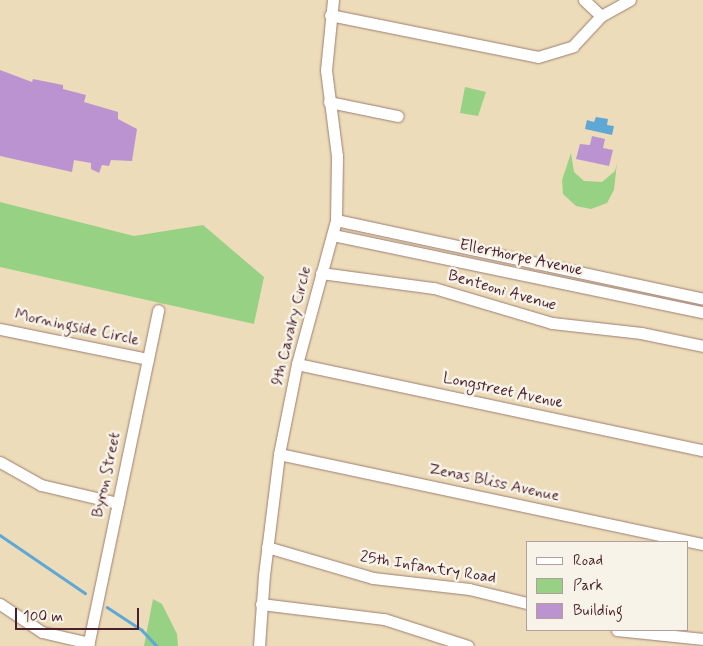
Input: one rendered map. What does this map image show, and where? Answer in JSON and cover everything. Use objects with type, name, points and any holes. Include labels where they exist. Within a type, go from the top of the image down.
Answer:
[{"type":"street","name":"9th Cavalry Circle","points":[[259,646],[261,604],[279,454],[297,364],[336,220],[337,156],[326,70],[330,15],[334,0]]},
{"type":"street","points":[[584,0],[601,16]]},
{"type":"street","points":[[330,15],[538,58],[573,46],[601,16],[630,0]]},
{"type":"street","points":[[329,102],[398,116]]},
{"type":"street","name":"Ellerthorpe Avenue","points":[[336,220],[703,299]]},
{"type":"street","name":"Ellerthorpe Avenue","points":[[333,235],[703,312]]},
{"type":"street","name":"Benteoni Avenue","points":[[322,273],[434,288],[552,323],[641,333],[703,346]]},
{"type":"street","name":"Byron Street","points":[[89,645],[158,310]]},
{"type":"street","name":"Morningside Circle","points":[[0,329],[148,359]]},
{"type":"street","name":"Longstreet Avenue","points":[[297,364],[703,450]]},
{"type":"street","name":"Zenas Bliss Avenue","points":[[279,454],[703,544]]},
{"type":"street","points":[[0,462],[41,485],[118,503]]},
{"type":"street","name":"25th Infantry Road","points":[[267,547],[373,578],[469,589],[526,603]]},
{"type":"street","points":[[0,604],[42,632],[89,645]]},
{"type":"street","points":[[261,604],[384,619],[468,646]]},
{"type":"street","points":[[627,631],[703,639]]},
{"type":"green space","points":[[465,87],[486,92],[478,116],[460,113]]},
{"type":"green space","points":[[571,153],[574,172],[584,181],[602,182],[615,171],[617,163],[614,190],[607,203],[591,209],[576,206],[563,194],[562,180]]},
{"type":"green space","points":[[0,202],[134,236],[203,225],[264,277],[254,324],[0,267]]},
{"type":"green space","points":[[153,599],[162,604],[177,634],[178,646],[144,646]]},
{"type":"water","points":[[596,117],[608,119],[607,125],[614,126],[612,135],[585,129],[587,120],[594,122]]},
{"type":"building","points":[[0,70],[32,82],[33,79],[63,85],[63,89],[86,95],[84,102],[118,112],[118,119],[137,129],[132,161],[111,160],[109,166],[102,165],[99,173],[91,169],[91,163],[74,160],[72,172],[0,156]]},
{"type":"building","points":[[592,136],[605,139],[603,148],[613,150],[609,166],[576,159],[580,144],[590,145]]},
{"type":"waterway","points":[[0,535],[85,593]]},
{"type":"waterway","points":[[107,607],[142,630],[157,646]]}]
